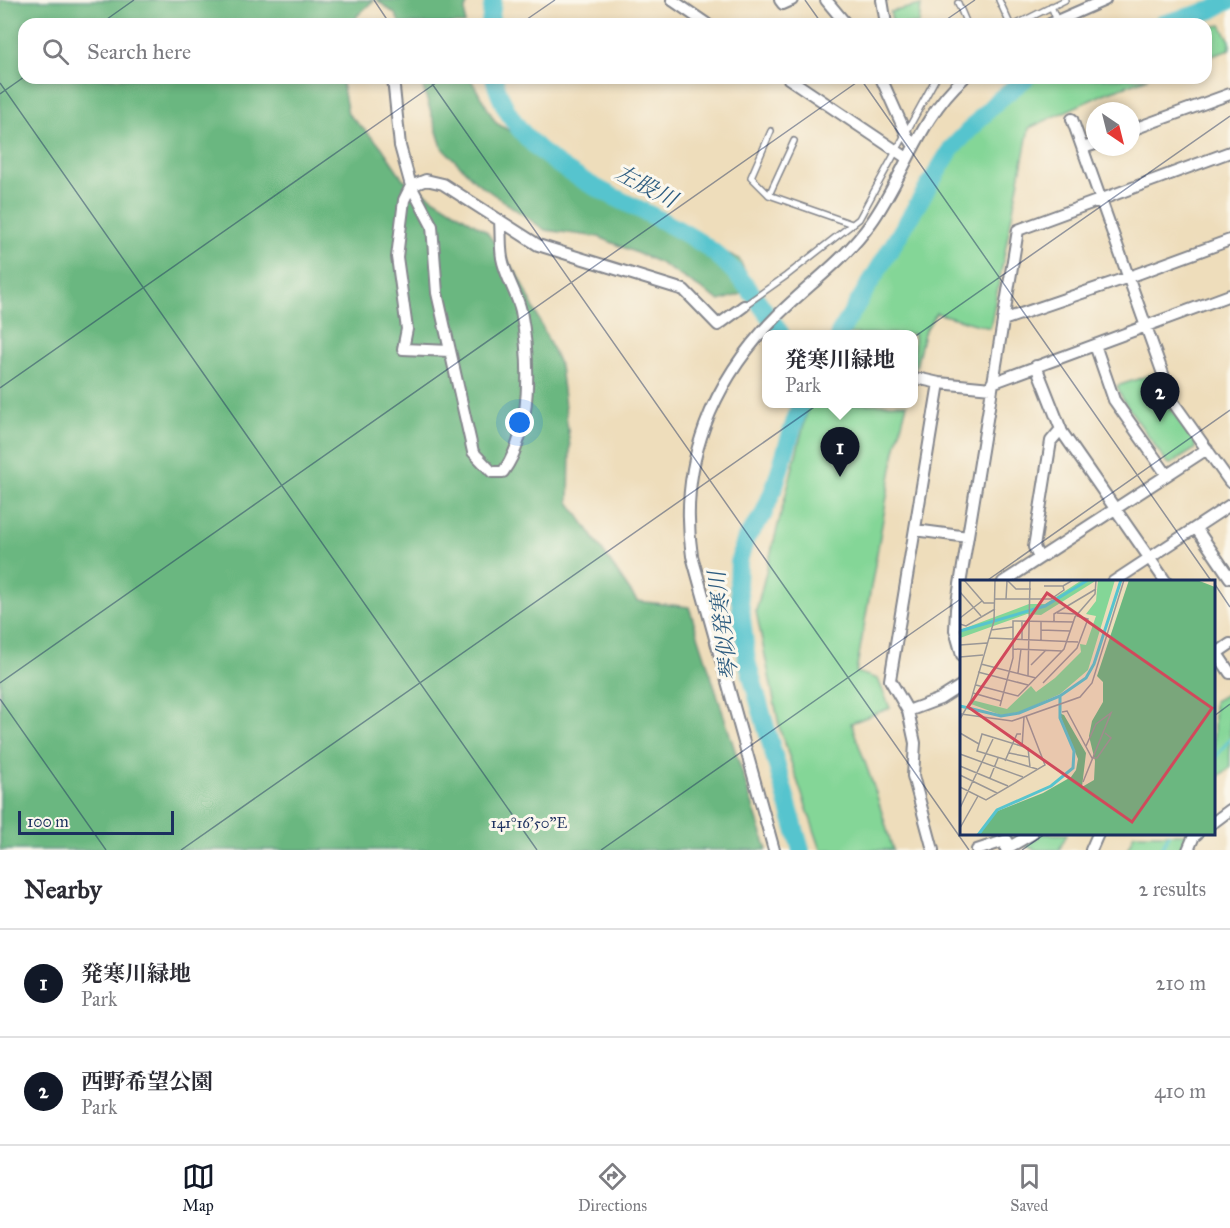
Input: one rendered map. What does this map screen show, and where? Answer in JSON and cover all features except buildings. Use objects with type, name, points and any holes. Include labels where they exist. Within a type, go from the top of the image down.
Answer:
[{"type":"street","points":[[672,0],[699,18]]},
{"type":"street","points":[[780,0],[783,4],[792,0]]},
{"type":"street","points":[[826,0],[841,18]]},
{"type":"street","points":[[882,0],[885,18]]},
{"type":"street","points":[[1063,18],[1105,0]]},
{"type":"street","points":[[394,84],[400,146],[411,186],[432,226],[437,293],[473,452],[492,472],[503,472],[511,461],[523,427],[527,362],[520,309],[502,259],[500,221]]},
{"type":"street","points":[[797,84],[907,158]]},
{"type":"street","points":[[884,84],[914,146]]},
{"type":"street","points":[[765,330],[853,246],[872,222],[938,106],[958,84]]},
{"type":"street","points":[[1140,127],[1230,94]]},
{"type":"street","points":[[1072,119],[1173,402],[1230,482]]},
{"type":"street","points":[[963,580],[1018,230],[1230,152]]},
{"type":"street","points":[[450,351],[403,349],[407,329],[398,256],[404,200],[411,186],[426,180],[442,184],[538,245],[684,290],[718,325],[744,306]]},
{"type":"street","points":[[1003,320],[1230,240]]},
{"type":"street","points":[[921,379],[939,383],[992,386],[1036,366],[1230,295]]},
{"type":"street","points":[[762,333],[736,363],[719,390],[705,423],[691,475],[688,527],[692,556],[774,850]]},
{"type":"street","points":[[1095,345],[1114,400],[1167,475]]},
{"type":"street","points":[[1036,366],[1061,429],[1165,580]]},
{"type":"street","points":[[933,850],[913,776],[915,743],[908,711],[890,680],[939,383]]},
{"type":"street","points":[[1039,558],[1034,547],[1051,441],[1061,429]]},
{"type":"street","points":[[1006,580],[1207,449]]},
{"type":"street","points":[[1116,580],[1230,505]]},
{"type":"street","points":[[1196,528],[1230,578]]},
{"type":"street","points":[[915,530],[968,537]]},
{"type":"street","points":[[959,608],[955,630],[960,647]]},
{"type":"street","points":[[1215,652],[1230,644]]},
{"type":"street","points":[[1215,654],[1230,673]]},
{"type":"street","points":[[908,711],[940,699],[960,685]]},
{"type":"street","points":[[1215,821],[1230,810]]},
{"type":"street","points":[[977,850],[1029,835]]},
{"type":"street","points":[[1091,850],[1098,835]]},
{"type":"street","points":[[1188,850],[1196,835]]},
{"type":"lane","points":[[999,0],[1007,18]]},
{"type":"lane","points":[[1028,18],[1065,0]]},
{"type":"lane","points":[[958,3],[964,18]]},
{"type":"lane","points":[[1050,6],[1053,18]]},
{"type":"lane","points":[[744,306],[859,219],[877,190],[933,84]]},
{"type":"lane","points":[[771,131],[751,177],[769,195],[852,224]]},
{"type":"lane","points":[[769,195],[794,141]]},
{"type":"green space","points":[[0,0],[374,0],[356,18],[18,18],[18,84],[342,84],[348,114],[381,146],[403,179],[486,231],[521,280],[560,366],[570,447],[569,502],[637,601],[689,607],[767,850],[0,850]]},
{"type":"green space","points":[[377,0],[469,0],[465,9],[465,18],[397,18]]},
{"type":"green space","points":[[921,5],[920,18],[892,18],[890,12]]},
{"type":"green space","points":[[1221,25],[1230,41],[1230,49],[1212,55],[1212,27]]},
{"type":"green space","points":[[422,84],[473,84],[496,123],[576,170],[625,209],[684,231],[739,259],[754,290],[720,301],[660,263],[599,237],[545,230],[476,182],[442,147]]},
{"type":"green space","points":[[1027,84],[1131,84],[1029,128],[990,328],[936,313],[924,333],[918,358],[918,330],[848,330],[933,191],[951,155]]},
{"type":"green space","points":[[1156,373],[1166,403],[1195,442],[1195,449],[1171,464],[1167,463],[1123,400],[1117,386]]},
{"type":"green space","points":[[808,408],[906,408],[895,451],[856,672],[878,679],[890,708],[851,723],[893,850],[821,850],[780,730],[756,611]]},
{"type":"green space","points":[[1230,692],[1230,768],[1215,778],[1215,700]]},
{"type":"green space","points":[[1037,835],[1066,835],[1059,850],[1036,850],[1021,844]]},
{"type":"green space","points":[[1134,835],[1187,835],[1180,850],[1127,850]]},
{"type":"waterway","name":"左股川","points":[[491,18],[493,0]]},
{"type":"waterway","name":"琴似発寒川","points":[[1183,18],[1212,10],[1230,0]]},
{"type":"waterway","name":"左股川","points":[[496,84],[507,111],[527,138],[552,160],[612,196],[675,227],[716,254],[747,286],[778,330]]},
{"type":"waterway","name":"琴似発寒川","points":[[841,330],[951,149],[996,102],[1018,84]]},
{"type":"waterway","name":"琴似発寒川","points":[[799,408],[774,488],[763,515],[746,538],[739,560],[738,585],[747,661],[801,850]]},
{"type":"waterway","points":[[1215,758],[1230,739]]},
{"type":"waterway","points":[[1161,850],[1168,835]]},
{"type":"place","name":"西野希望公園","points":[[1160,422]]},
{"type":"place","name":"発寒川緑地","points":[[840,477]]}]
